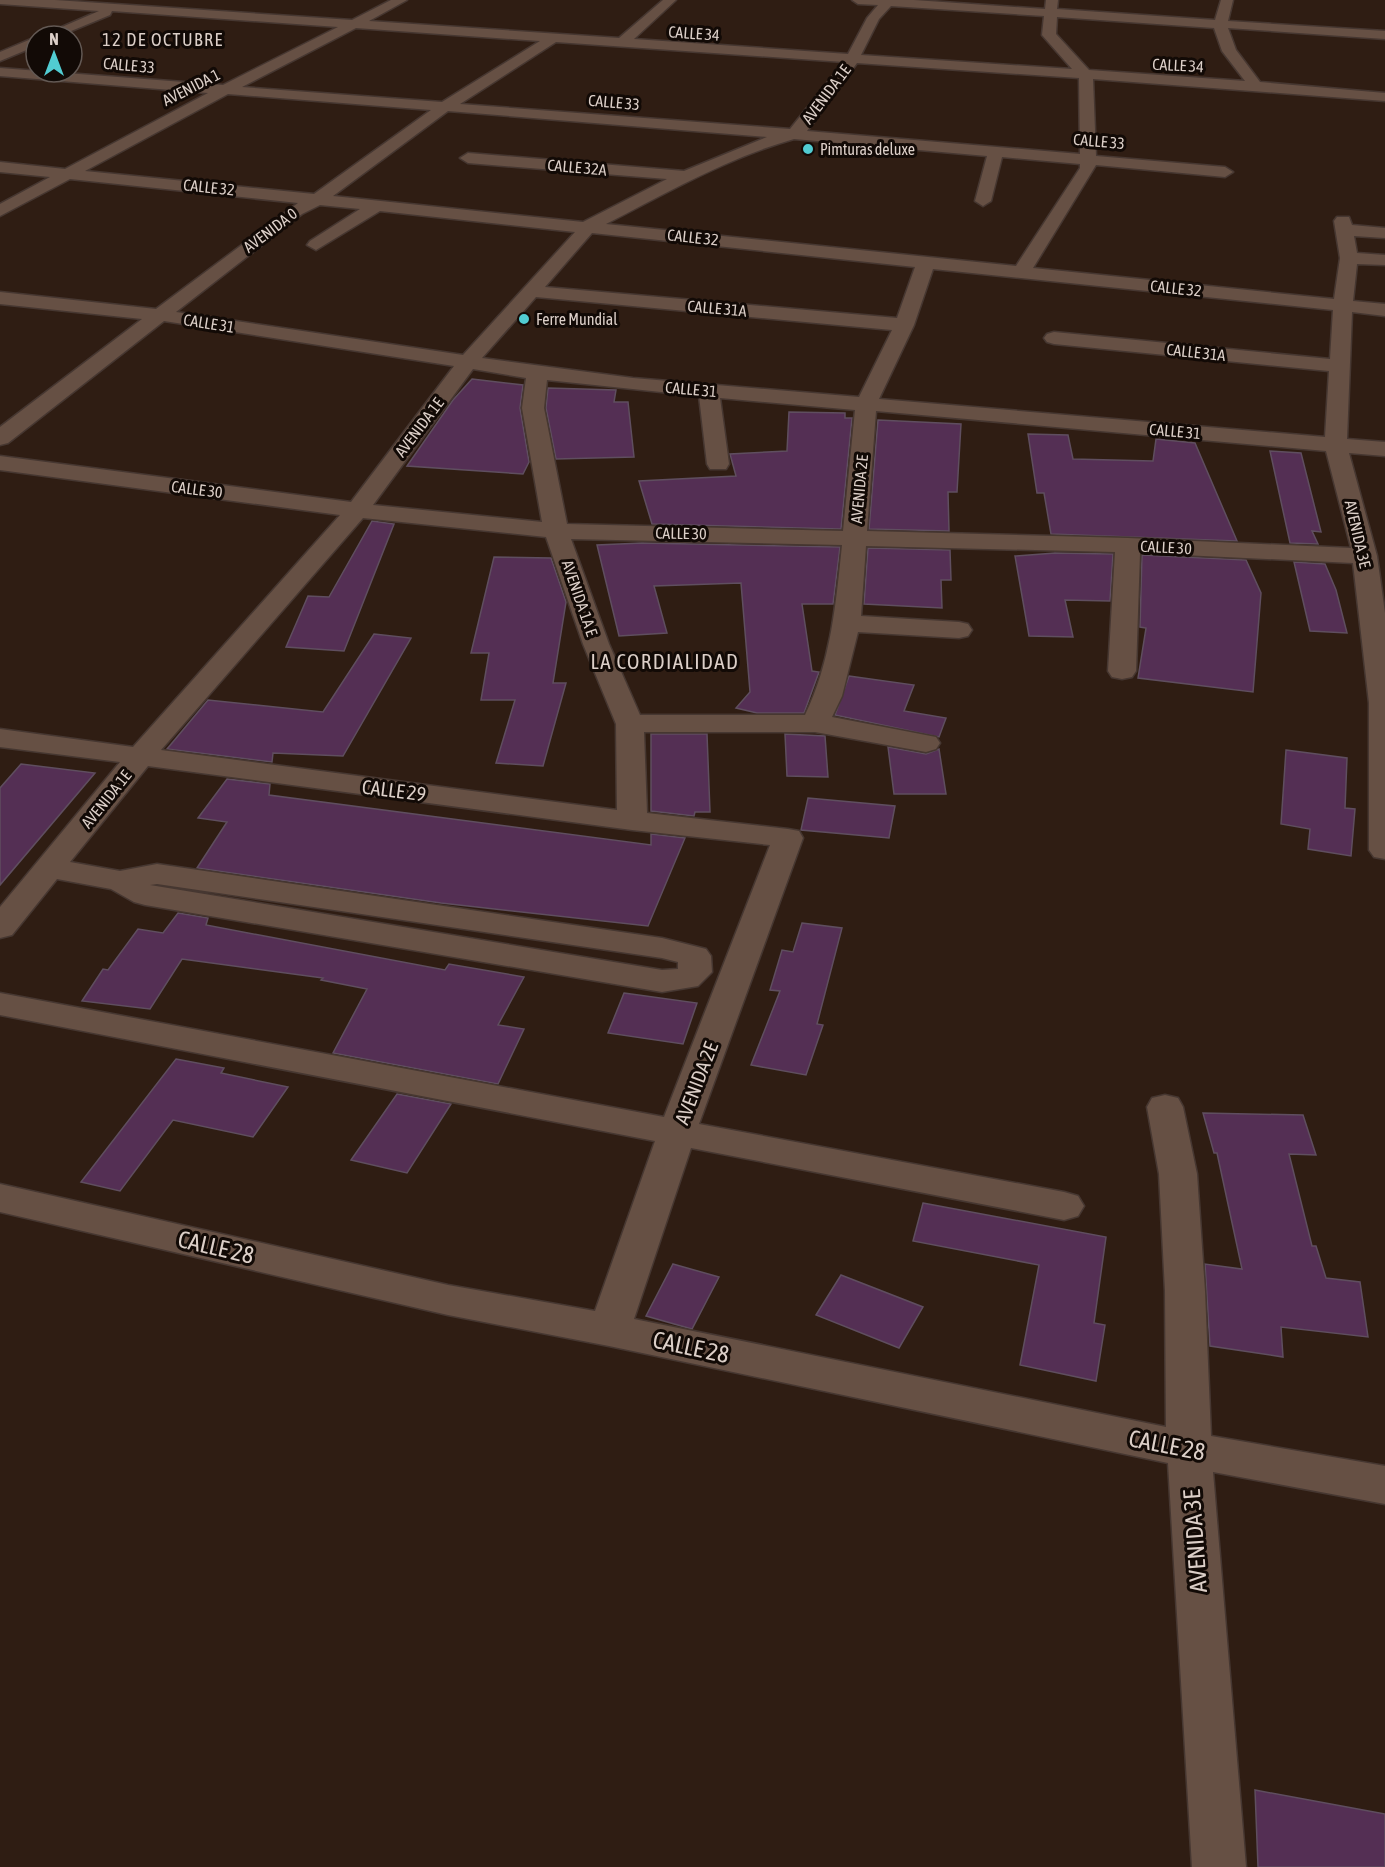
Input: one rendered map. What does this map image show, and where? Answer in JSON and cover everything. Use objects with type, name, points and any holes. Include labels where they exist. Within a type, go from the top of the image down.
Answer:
[{"type":"street","name":"CALLE 34","points":[[0,0],[1256,86],[1385,98]]},
{"type":"street","points":[[76,24],[132,0]]},
{"type":"street","name":"AVENIDA 1","points":[[0,211],[222,90],[354,26],[400,0]]},
{"type":"street","points":[[621,44],[669,0]]},
{"type":"street","points":[[858,0],[1051,6],[1220,25],[1383,31]]},
{"type":"street","points":[[1227,0],[1220,25],[1229,51],[1256,86]]},
{"type":"street","name":"AVENIDA 1E","points":[[0,928],[140,757],[357,510],[468,362],[589,226],[686,176],[765,142],[793,134],[802,127],[852,60],[873,18],[888,1]]},
{"type":"street","points":[[1021,272],[1088,168],[1086,76],[1049,35],[1051,6]]},
{"type":"street","name":"AVENIDA 0","points":[[0,438],[296,210],[319,198],[446,106],[552,39]]},
{"type":"street","points":[[0,57],[24,46]]},
{"type":"street","name":"CALLE 33","points":[[0,72],[793,134],[1225,172]]},
{"type":"street","points":[[983,201],[996,151]]},
{"type":"street","name":"CALLE 32A","points":[[468,158],[686,176]]},
{"type":"street","name":"CALLE 32","points":[[0,167],[319,198],[1385,310]]},
{"type":"street","points":[[316,245],[378,205]]},
{"type":"street","name":"AVENIDA 3E","points":[[1385,233],[1345,225],[1349,258],[1343,306],[1336,445],[1365,556],[1384,704],[1385,849]]},
{"type":"street","points":[[1349,258],[1385,260]]},
{"type":"street","name":"AVENIDA 2E","points":[[816,723],[828,696],[847,623],[866,405],[904,325],[926,263]]},
{"type":"street","name":"CALLE 31A","points":[[529,291],[904,325]]},
{"type":"street","name":"CALLE 31","points":[[0,298],[161,315],[537,373],[709,391],[1385,449]]},
{"type":"street","name":"CALLE 31A","points":[[1054,338],[1339,366]]},
{"type":"street","name":"AVENIDA 1A E","points":[[537,373],[533,408],[556,531],[596,644],[630,724],[632,821]]},
{"type":"street","points":[[709,391],[718,464]]},
{"type":"street","name":"CALLE 30","points":[[0,463],[357,510],[556,531],[1128,545],[1365,556]]},
{"type":"street","points":[[1122,671],[1128,545]]},
{"type":"street","points":[[847,623],[959,630]]},
{"type":"street","points":[[630,724],[816,723],[926,743]]},
{"type":"street","name":"CALLE 29","points":[[0,738],[632,821],[788,838]]},
{"type":"street","name":"AVENIDA 2E","points":[[609,1330],[677,1133],[788,838]]},
{"type":"street","points":[[49,868],[120,881],[145,895],[662,981],[686,979],[695,972],[694,956],[662,948],[157,874],[120,881]]},
{"type":"street","points":[[0,1004],[1064,1206]]},
{"type":"street","name":"AVENIDA 3E","points":[[1165,1107],[1178,1173],[1185,1291],[1189,1450],[1219,1867]]},
{"type":"street","name":"CALLE 28","points":[[0,1198],[448,1300],[609,1330],[1189,1450],[1385,1485]]},
{"type":"building","points":[[472,379],[523,385],[520,408],[529,462],[523,474],[407,466],[453,400]]},
{"type":"building","points":[[548,388],[616,390],[614,402],[628,402],[634,457],[556,459],[546,408]]},
{"type":"building","points":[[789,412],[845,413],[845,418],[852,418],[841,529],[652,524],[639,481],[736,476],[730,454],[787,451]]},
{"type":"building","points":[[878,420],[961,424],[957,492],[948,492],[949,531],[869,529]]},
{"type":"building","points":[[1028,434],[1068,435],[1073,459],[1153,461],[1156,439],[1195,443],[1237,541],[1051,534],[1044,493],[1037,493]]},
{"type":"building","points":[[1270,451],[1301,453],[1321,532],[1312,531],[1318,544],[1290,543]]},
{"type":"building","points":[[372,521],[394,524],[344,651],[286,647],[308,596],[329,597]]},
{"type":"building","points":[[642,543],[840,547],[833,604],[802,604],[812,671],[819,672],[804,713],[757,713],[736,708],[750,692],[741,583],[654,586],[667,633],[619,636],[597,545]]},
{"type":"building","points":[[868,548],[950,550],[951,580],[941,580],[942,608],[864,604]]},
{"type":"building","points":[[1055,553],[1113,554],[1110,601],[1065,600],[1073,637],[1029,636],[1015,556]]},
{"type":"building","points":[[1142,555],[1246,560],[1261,593],[1253,692],[1138,678],[1146,628],[1140,627]]},
{"type":"building","points":[[494,557],[551,558],[566,602],[553,683],[566,683],[543,766],[496,763],[515,700],[481,700],[489,653],[471,653]]},
{"type":"building","points":[[1294,562],[1325,564],[1336,590],[1347,633],[1310,631]]},
{"type":"building","points":[[374,634],[411,638],[343,756],[273,753],[272,762],[167,749],[208,700],[323,712]]},
{"type":"building","points":[[849,676],[914,685],[904,711],[946,718],[939,737],[835,715]]},
{"type":"building","points":[[651,734],[707,734],[710,812],[695,812],[694,816],[651,811]]},
{"type":"building","points":[[785,734],[825,736],[828,777],[787,776]]},
{"type":"building","points":[[888,747],[926,754],[939,749],[946,794],[894,794]]},
{"type":"building","points":[[1286,750],[1347,758],[1345,808],[1355,809],[1351,856],[1308,849],[1310,829],[1281,824]]},
{"type":"building","points":[[21,764],[95,773],[0,885],[0,788]]},
{"type":"building","points":[[227,779],[270,784],[269,795],[651,845],[651,834],[685,838],[648,926],[441,903],[197,868],[227,822],[198,818]]},
{"type":"building","points":[[808,798],[895,806],[889,838],[801,830]]},
{"type":"building","points":[[178,913],[208,918],[206,925],[445,970],[449,964],[524,977],[498,1025],[524,1029],[498,1084],[333,1053],[367,989],[321,980],[323,978],[182,959],[150,1009],[82,1001],[103,969],[108,970],[138,929],[163,933]]},
{"type":"building","points":[[802,923],[842,928],[817,1024],[823,1025],[806,1075],[751,1065],[780,991],[770,990],[782,950],[793,952]]},
{"type":"building","points":[[624,993],[697,1003],[683,1044],[608,1033]]},
{"type":"building","points":[[176,1059],[224,1068],[221,1073],[288,1087],[253,1137],[173,1120],[120,1191],[81,1182]]},
{"type":"building","points":[[397,1094],[451,1104],[407,1173],[351,1160]]},
{"type":"building","points":[[1203,1113],[1303,1115],[1316,1155],[1289,1154],[1312,1246],[1316,1246],[1326,1278],[1360,1282],[1368,1337],[1281,1327],[1283,1357],[1210,1346],[1205,1264],[1242,1269],[1217,1153],[1214,1153]]},
{"type":"building","points":[[923,1203],[1106,1237],[1094,1323],[1105,1325],[1096,1381],[1020,1365],[1039,1265],[913,1241]]},
{"type":"building","points":[[673,1264],[719,1277],[692,1329],[646,1316]]},
{"type":"building","points":[[841,1275],[923,1307],[899,1348],[816,1315]]},
{"type":"building","points":[[1255,1790],[1385,1814],[1385,1867],[1258,1867]]},
{"type":"place","name":"Pimturas deluxe","points":[[808,149]]},
{"type":"place","name":"Ferre Mundial","points":[[524,319]]},
{"type":"district","name":"12 DE OCTUBRE","points":[[163,39]]},
{"type":"district","name":"LA CORDIALIDAD","points":[[665,661]]}]
